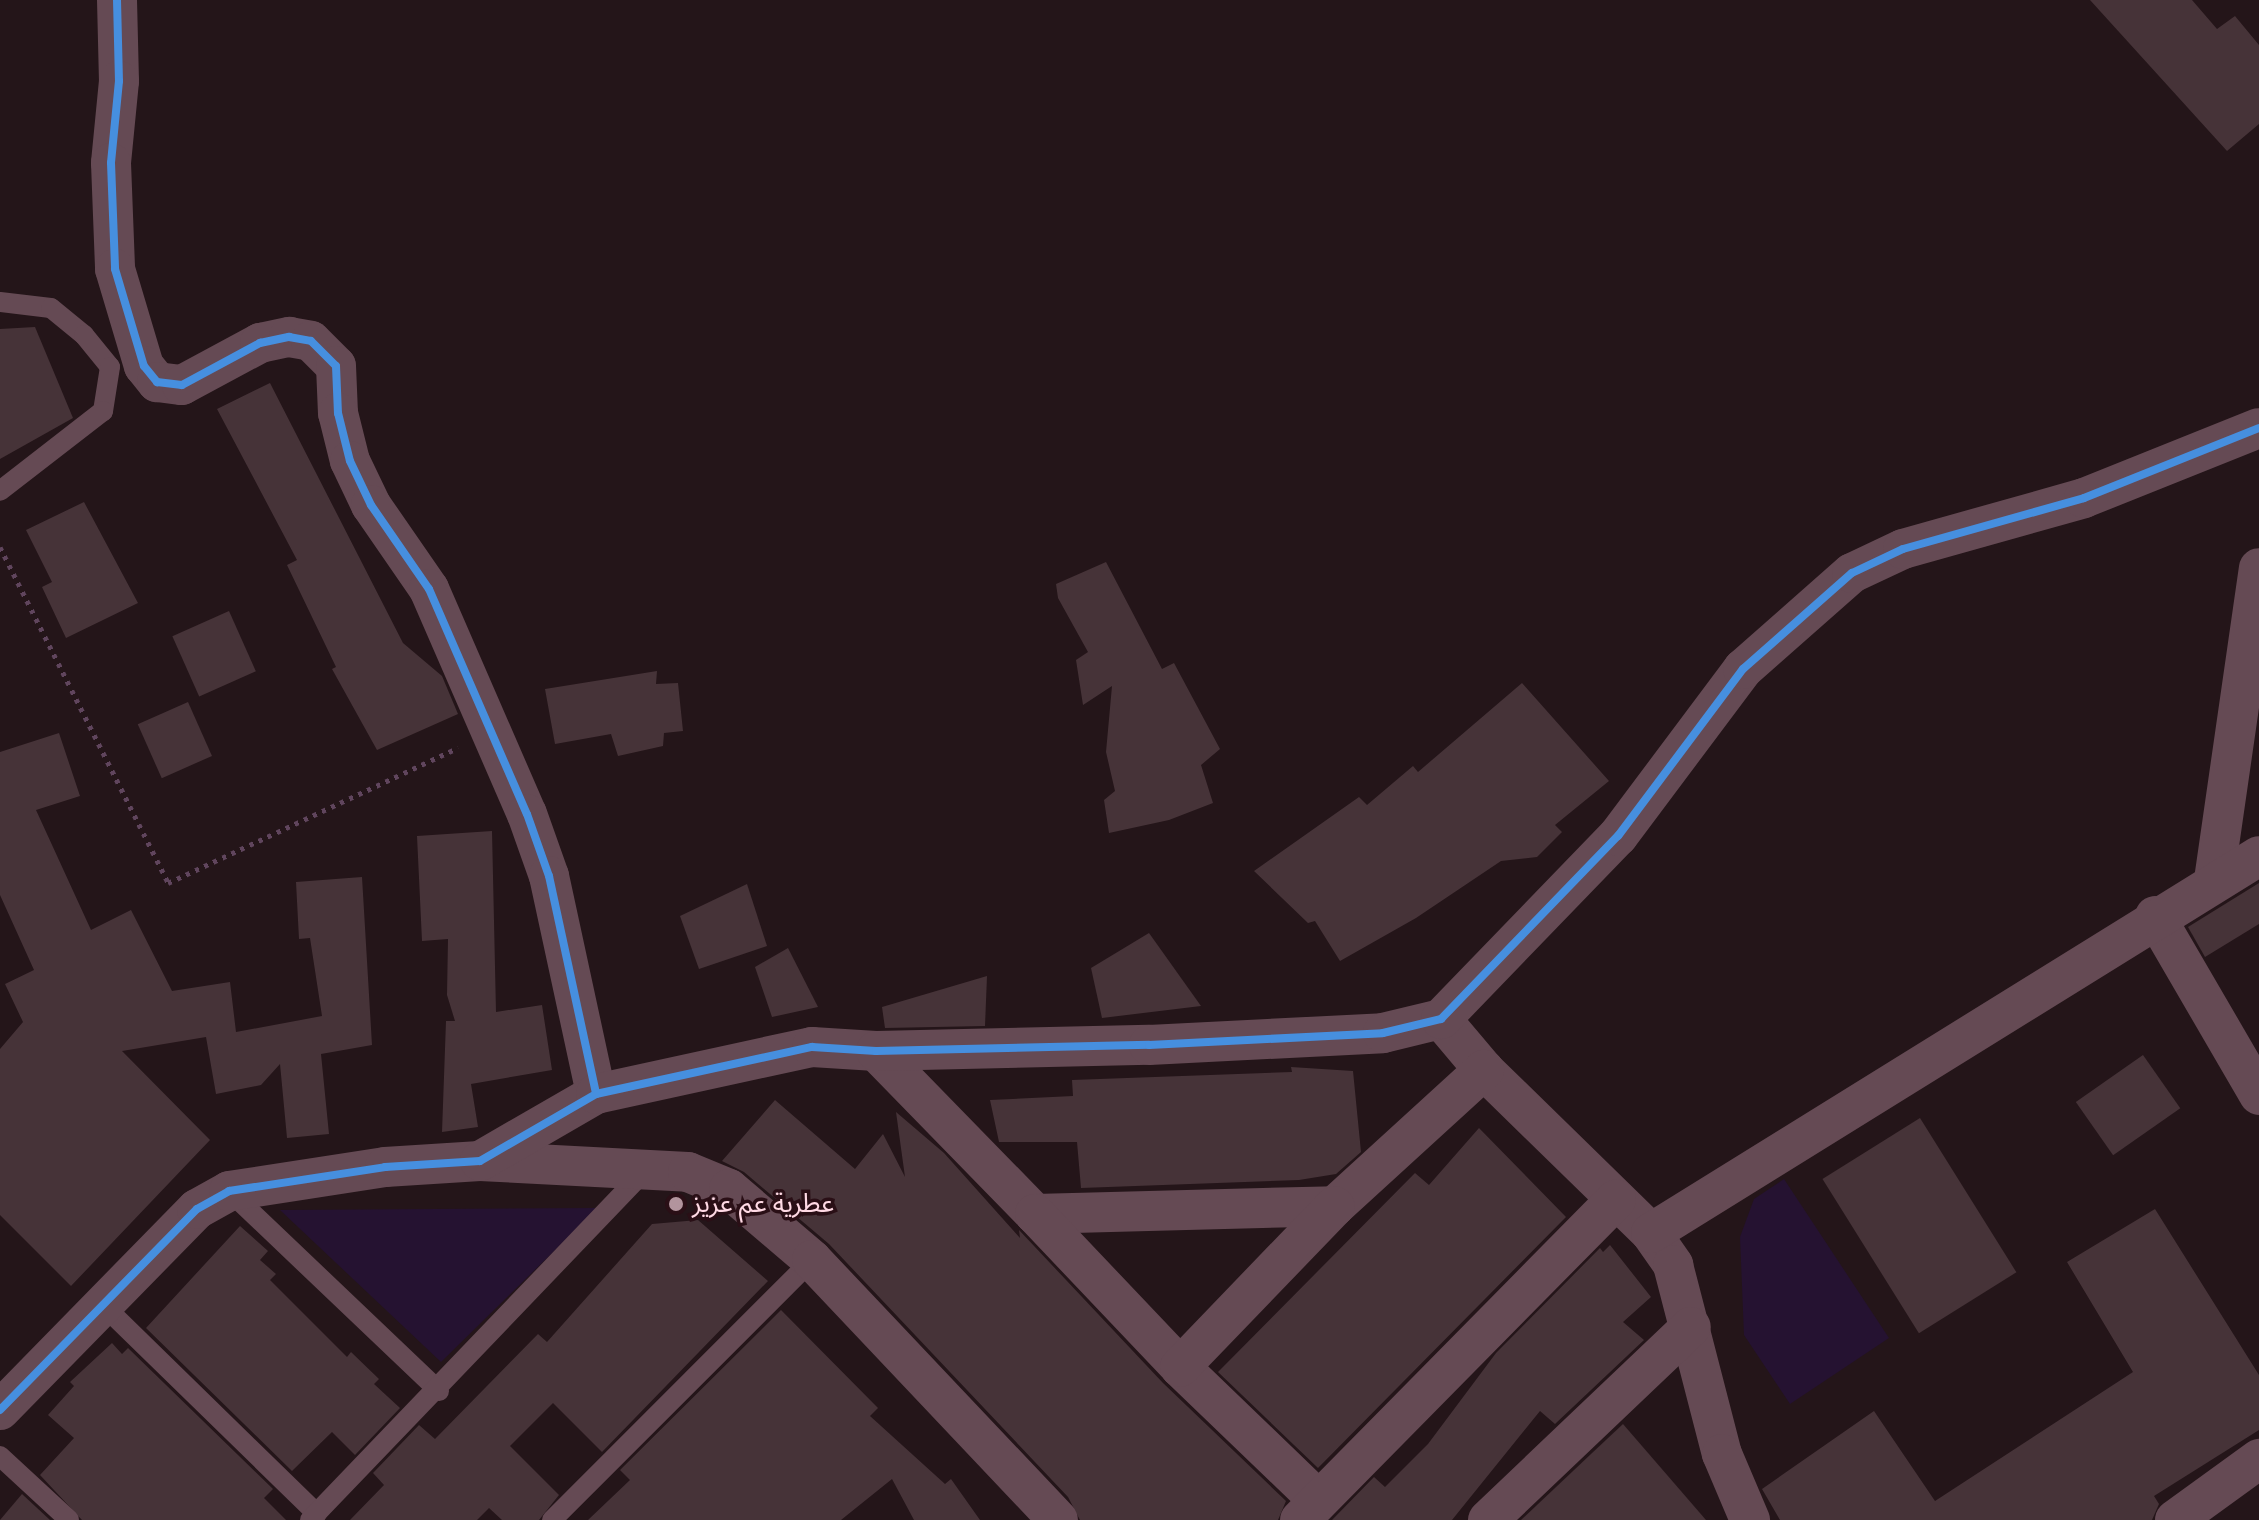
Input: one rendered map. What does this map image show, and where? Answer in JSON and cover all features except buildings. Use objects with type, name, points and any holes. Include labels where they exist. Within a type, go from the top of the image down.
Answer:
[{"type":"street","points":[[117,0],[119,81],[111,163],[115,269],[144,366],[157,382],[172,387],[260,343],[289,337],[311,341],[325,351],[340,380],[338,413],[350,461],[371,505],[429,589],[489,733],[527,814],[549,876],[596,1094]]},
{"type":"street","points":[[480,1161],[596,1094],[812,1047],[876,1051],[1341,1035],[1383,1033],[1441,1019],[1618,836],[1743,669],[1852,573],[1903,549],[2084,498],[2259,428]]},
{"type":"street","points":[[2214,880],[2259,568]]},
{"type":"street","points":[[1651,1233],[2155,916],[2259,856]]},
{"type":"street","points":[[2155,916],[2259,1095]]},
{"type":"street","points":[[1441,1019],[1484,1070],[1651,1233],[1673,1265],[1722,1454],[1750,1520]]},
{"type":"street","points":[[876,1051],[1180,1367],[1309,1510],[1616,1199]]},
{"type":"street","points":[[1180,1367],[1335,1206],[1484,1070]]},
{"type":"street","points":[[0,1410],[105,1307],[197,1209],[229,1191],[385,1167],[480,1161],[688,1172],[729,1189],[812,1260],[1058,1520]]},
{"type":"street","points":[[1035,1214],[1335,1206]]},
{"type":"street","points":[[1488,1520],[1691,1327]]},
{"type":"street","points":[[2175,1520],[2259,1459]]},
{"type":"lane","points":[[0,302],[51,308],[84,335],[110,367],[103,411],[0,491]]},
{"type":"lane","points":[[105,1307],[314,1517],[439,1391],[648,1168]]},
{"type":"lane","points":[[229,1191],[439,1391]]},
{"type":"lane","points":[[552,1520],[812,1260]]},
{"type":"lane","points":[[0,1456],[69,1520]]},
{"type":"path","points":[[0,547],[168,883],[489,733]]},
{"type":"shaded area","points":[[1784,1179],[1889,1338],[1790,1404],[1744,1335],[1740,1237],[1754,1199]]},
{"type":"shaded area","points":[[598,1208],[441,1362],[280,1210]]},
{"type":"cycle path","points":[[117,0],[119,81],[111,163],[115,269],[144,366],[157,382],[182,385],[260,343],[289,337],[311,341],[336,366],[338,413],[350,461],[371,505],[429,589],[527,814],[549,876],[596,1094]]},
{"type":"cycle path","points":[[0,1410],[197,1209],[229,1191],[385,1167],[480,1161],[596,1094],[812,1047],[876,1051],[1149,1045],[1383,1033],[1441,1019],[1618,836],[1743,669],[1852,573],[1903,549],[2084,498],[2259,428]]},
{"type":"place","name":"عطرية عم عزيز","points":[[676,1204]]}]
